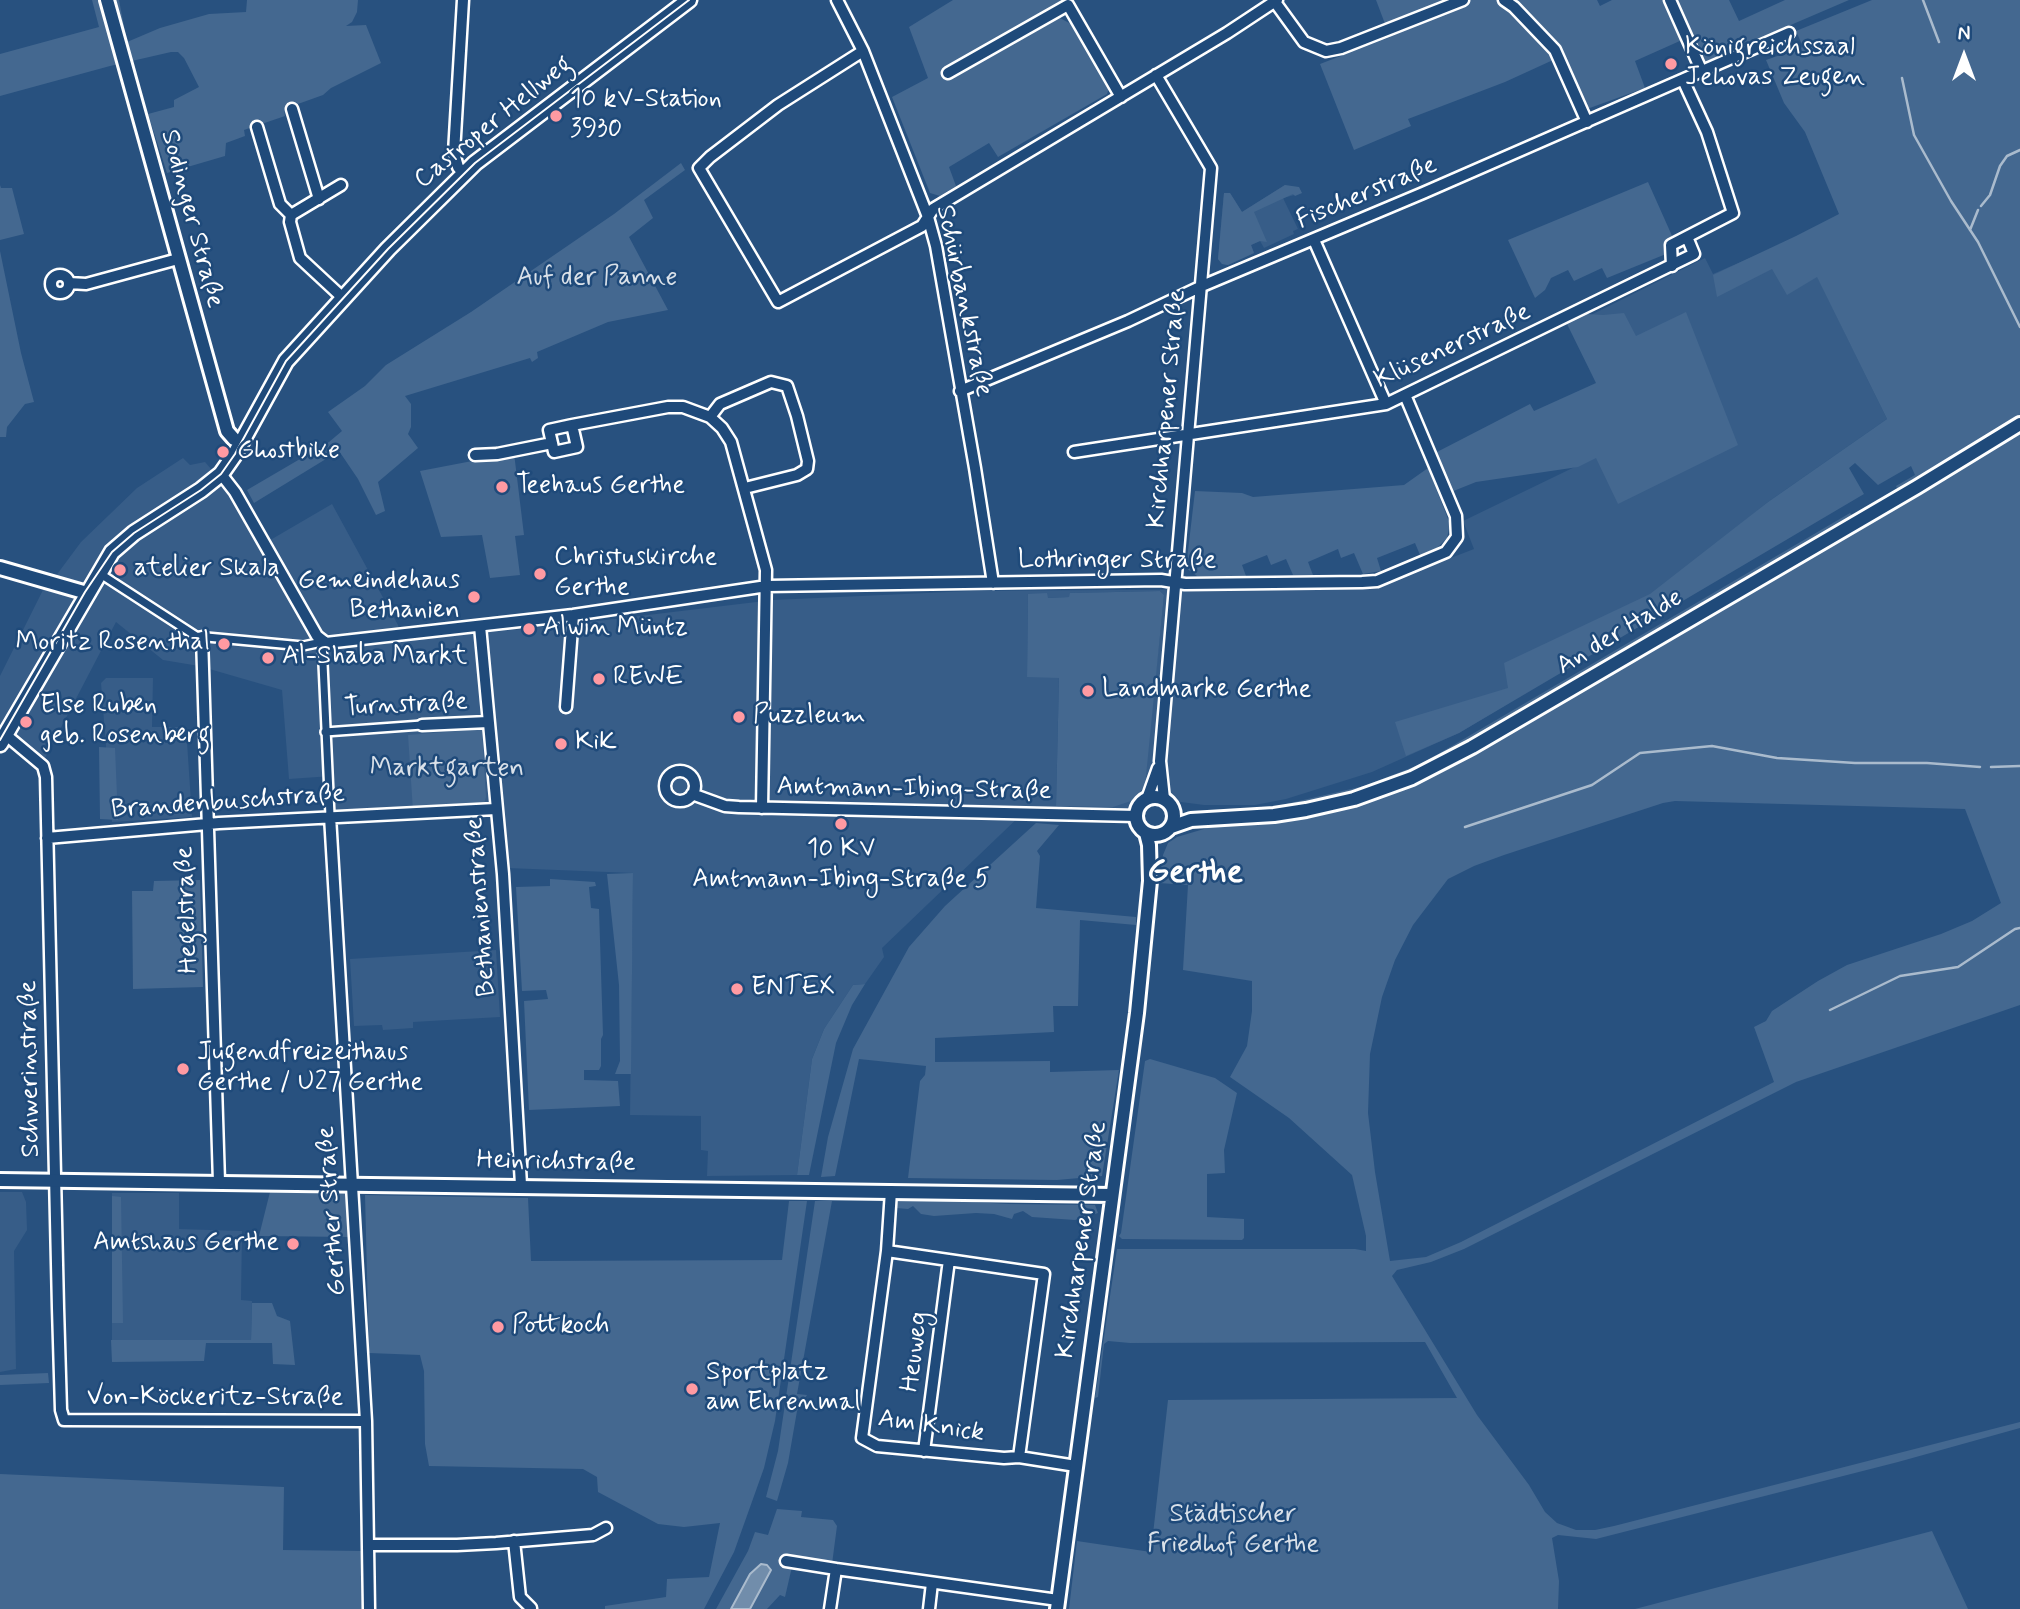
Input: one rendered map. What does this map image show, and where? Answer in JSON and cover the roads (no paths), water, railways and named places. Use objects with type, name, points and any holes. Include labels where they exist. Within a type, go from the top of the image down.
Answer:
[{"type":"main road","name":"Castroper Hellweg","points":[[3,740],[112,553],[125,539],[221,474],[242,442],[286,361],[343,298],[463,173],[689,0]]},
{"type":"street","name":"Sodinger Straße","points":[[107,0],[227,431],[234,439],[242,442]]},
{"type":"street","points":[[463,0],[454,153],[463,173]]},
{"type":"street","name":"Schürbankstraße","points":[[837,0],[863,51],[928,217],[936,246],[993,583]]},
{"type":"street","points":[[863,51],[778,105],[699,168],[778,302],[922,226],[933,209],[1276,1],[1304,42],[1326,51],[1341,48],[1463,0]]},
{"type":"street","points":[[1504,0],[1530,22],[1555,50],[1587,122]]},
{"type":"street","points":[[1670,0],[1702,72]]},
{"type":"street","points":[[948,73],[1068,5],[1121,97]]},
{"type":"street","name":"Fischerstraße","points":[[960,391],[1128,321],[1202,286],[1789,33]]},
{"type":"street","name":"Kirchharpener Straße","points":[[1147,799],[1160,761],[1211,168],[1156,75]]},
{"type":"street","points":[[1672,266],[1671,245],[1733,213],[1707,132],[1683,80]]},
{"type":"street","points":[[292,109],[319,199]]},
{"type":"street","points":[[257,127],[280,204],[291,215]]},
{"type":"street","points":[[291,215],[341,185]]},
{"type":"street","points":[[291,215],[290,222],[300,258],[343,298]]},
{"type":"street","name":"Klüsenerstraße","points":[[1074,452],[1386,404],[1694,254],[1686,237]]},
{"type":"street","points":[[1314,240],[1386,404]]},
{"type":"street","points":[[69,283],[86,284],[178,259]]},
{"type":"street","points":[[710,417],[720,404],[772,382],[787,386],[808,461],[807,469],[797,475],[745,488]]},
{"type":"street","name":"Lothringer Straße","points":[[99,573],[190,634],[303,646],[573,615],[767,586],[1161,580],[1175,584],[1377,580],[1446,552],[1455,541],[1458,530],[1456,516],[1405,395]]},
{"type":"street","points":[[572,425],[578,447],[554,452],[549,430],[572,425],[668,407],[683,407],[710,417],[722,428],[731,442],[766,570],[762,808]]},
{"type":"street","name":"An der Halde","points":[[1168,830],[1191,820],[1287,813],[1335,804],[1384,789],[1441,764],[1917,487],[2020,424]]},
{"type":"street","points":[[475,455],[497,454],[552,443]]},
{"type":"street","points":[[221,474],[232,487],[322,642]]},
{"type":"street","points":[[0,568],[88,593]]},
{"type":"street","points":[[566,707],[573,615]]},
{"type":"street","name":"Bethanienstraße","points":[[480,626],[507,939],[521,1185]]},
{"type":"street","name":"Hegelstraße","points":[[202,636],[219,1182]]},
{"type":"street","name":"Gerther Straße","points":[[322,642],[366,1421],[369,1609]]},
{"type":"street","name":"Turnstraße","points":[[325,732],[488,722]]},
{"type":"street","name":"Schwerinstraße","points":[[3,740],[37,760],[45,770],[61,1410],[64,1420]]},
{"type":"street","name":"Kirchharpener Straße","points":[[1160,761],[1168,802]]},
{"type":"street","name":"Amtmann-Ibing-Straße","points":[[692,794],[725,806],[762,808],[1136,816]]},
{"type":"street","points":[[1158,797],[1168,802],[1174,816],[1168,830],[1152,835],[1146,833],[1136,816],[1139,806],[1147,799],[1158,797]]},
{"type":"street","name":"An der Halde","points":[[1168,802],[1184,812],[1220,818]]},
{"type":"street","name":"Brandenbuschstraße","points":[[47,838],[206,824],[496,808]]},
{"type":"street","name":"Kirchharpener Straße","points":[[1057,1605],[1133,1048],[1150,877],[1158,847],[1168,830]]},
{"type":"street","name":"Kirchharpener Straße","points":[[1146,833],[1150,877]]},
{"type":"street","name":"Heinrichstraße","points":[[0,1180],[1112,1195]]},
{"type":"street","name":"Am Knick","points":[[891,1191],[887,1251],[861,1436],[864,1441],[877,1446],[1004,1458],[1019,1457],[1076,1466]]},
{"type":"street","points":[[887,1251],[1044,1274],[1019,1457]]},
{"type":"street","name":"Heuweg","points":[[924,1451],[949,1260]]},
{"type":"street","name":"Von-Köckeritz-Straße","points":[[64,1420],[366,1421]]},
{"type":"street","points":[[369,1545],[457,1545],[514,1541],[593,1535],[606,1528]]},
{"type":"street","points":[[514,1541],[520,1597],[531,1608]]},
{"type":"street","points":[[786,1561],[1057,1605]]},
{"type":"street","points":[[830,1609],[836,1569]]},
{"type":"street","points":[[929,1609],[932,1583]]},
{"type":"waterway","points":[[1923,0],[1939,42]]},
{"type":"waterway","points":[[1902,78],[1914,135],[1951,201],[1978,242],[2020,327]]},
{"type":"waterway","points":[[1981,206],[1990,195],[2000,166],[2007,156],[2020,150]]},
{"type":"waterway","points":[[1970,230],[1978,210]]},
{"type":"waterway","points":[[1465,827],[1592,785],[1640,753],[1712,746],[1777,758],[1980,767]]},
{"type":"waterway","points":[[1991,767],[2020,766]]},
{"type":"waterway","points":[[1830,1010],[1900,976],[1958,967],[2020,928]]},
{"type":"tram line","points":[[0,740],[85,592],[112,552],[134,533],[221,474],[235,454],[286,361],[388,249],[475,163],[689,0]]},
{"type":"place","name":"Königreichssaal Jehovas Zeugen","points":[[1671,64]]},
{"type":"place","name":"10 kV-Station 3930","points":[[556,116]]},
{"type":"place","name":"Ghostbike","points":[[223,452]]},
{"type":"place","name":"Teehaus Gerthe","points":[[502,487]]},
{"type":"place","name":"atelier Skala","points":[[120,570]]},
{"type":"place","name":"Christuskirche Gerthe","points":[[540,574]]},
{"type":"place","name":"Gemeindehaus Bethanien","points":[[474,597]]},
{"type":"place","name":"Alwin Müntz","points":[[529,629]]},
{"type":"place","name":"Moritz Rosenthal","points":[[224,644]]},
{"type":"place","name":"Al-Shaba Markt","points":[[268,658]]},
{"type":"place","name":"REWE","points":[[599,679]]},
{"type":"place","name":"Landmarke Gerthe","points":[[1088,691]]},
{"type":"place","name":"Puzzleum","points":[[739,717]]},
{"type":"place","name":"Else Ruben geb. Rosenberg","points":[[26,722]]},
{"type":"place","name":"KiK","points":[[561,744]]},
{"type":"place","name":"10 KV Amtmann-Ibing-Straße 5","points":[[841,824]]},
{"type":"place","name":"ENTEX","points":[[737,989]]},
{"type":"place","name":"Jugendfreizeithaus Gerthe / U27 Gerthe","points":[[183,1069]]},
{"type":"place","name":"Amtshaus Gerthe","points":[[293,1244]]},
{"type":"place","name":"Pottkoch","points":[[498,1327]]},
{"type":"place","name":"Sportplatz am Ehrenmal","points":[[692,1389]]},
{"type":"district","name":"Gerthe","points":[[1195,874]]},
{"type":"park label","name":"Auf der Panne","points":[[597,279]]},
{"type":"park label","name":"Marktgarten","points":[[447,770]]},
{"type":"park label","name":"Städtischer Friedhof Gerthe","points":[[1233,1531]]}]
